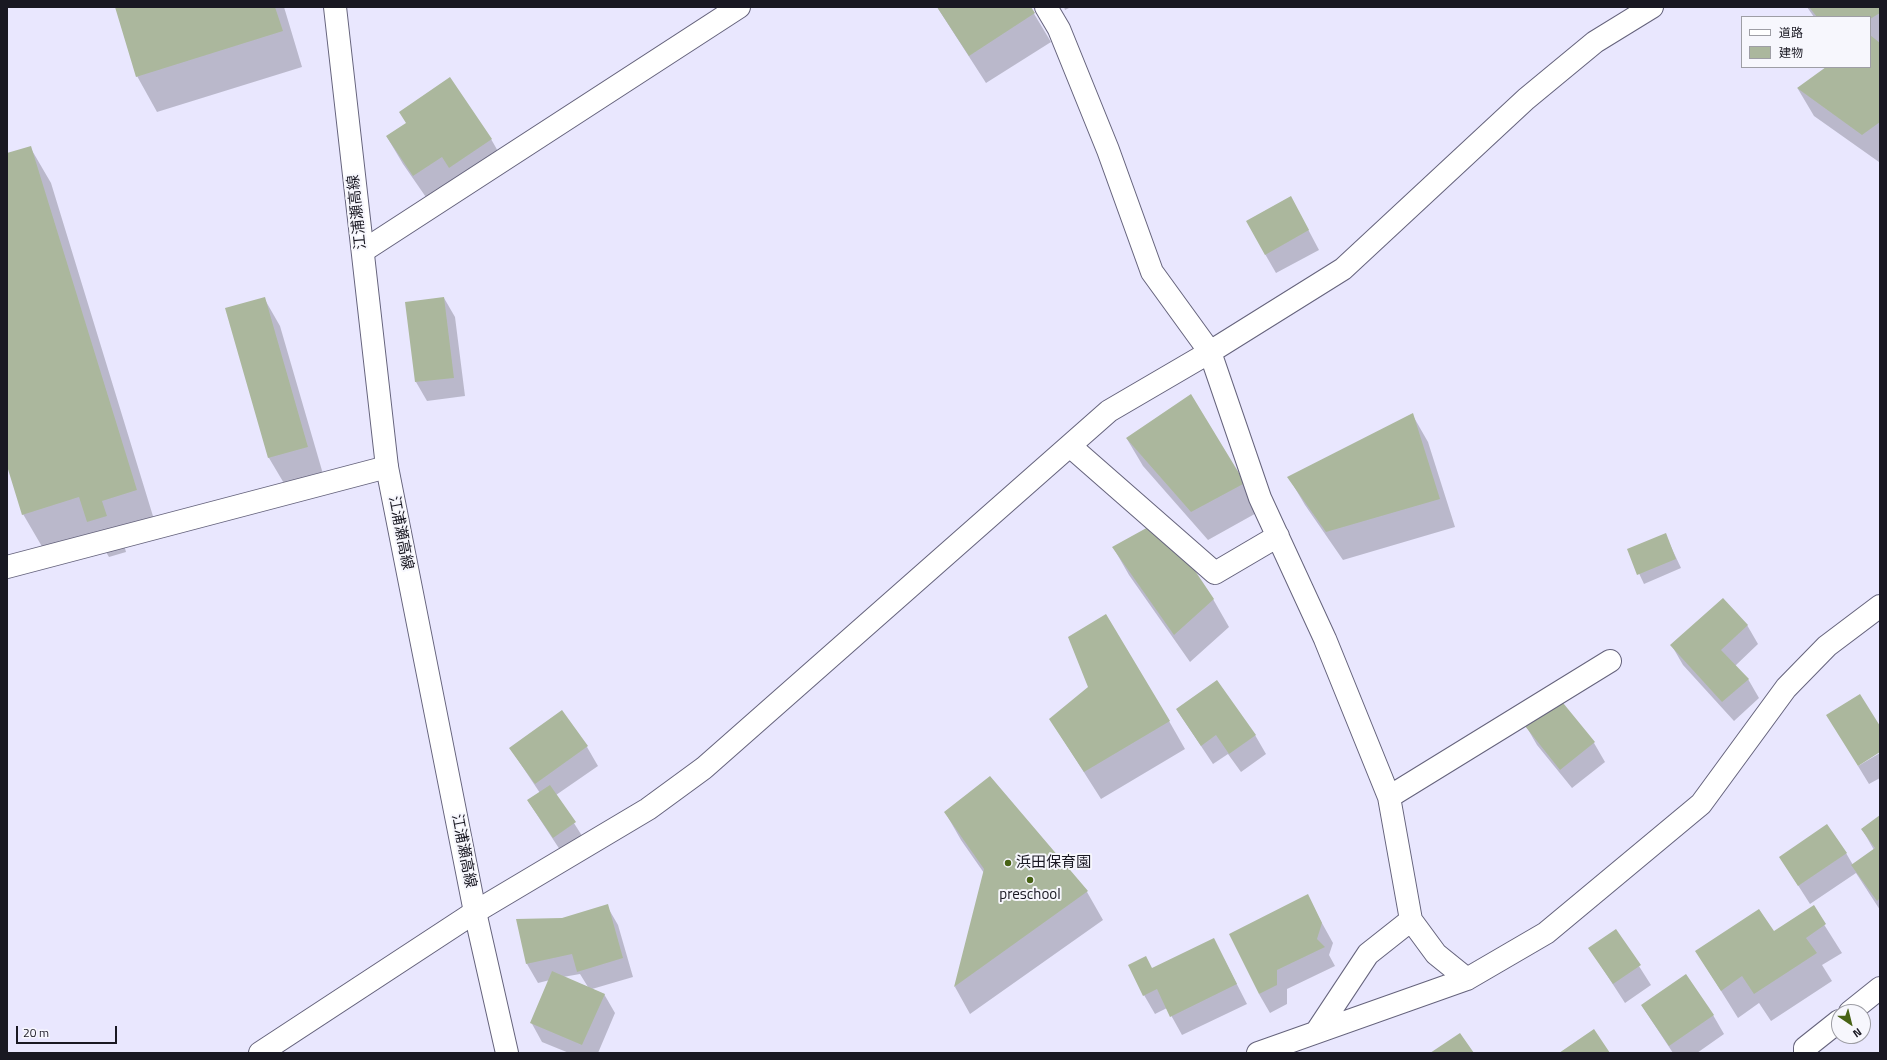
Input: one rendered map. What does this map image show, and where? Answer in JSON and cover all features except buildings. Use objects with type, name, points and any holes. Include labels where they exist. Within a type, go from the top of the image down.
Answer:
[{"type":"street","name":"江浦瀬高線","points":[[335,7],[387,466],[475,912],[507,1053]]},
{"type":"street","points":[[363,251],[739,7]]},
{"type":"street","points":[[1046,7],[1060,29],[1108,150],[1152,272],[1210,352],[1260,498],[1325,639],[1389,797],[1411,920],[1436,954],[1467,979]]},
{"type":"street","points":[[260,1053],[475,912],[648,809],[704,768],[1109,411],[1210,352],[1343,269],[1526,100],[1595,42],[1652,7]]},
{"type":"street","points":[[1070,446],[1215,573],[1278,536]]},
{"type":"street","points":[[7,567],[387,466]]},
{"type":"street","points":[[1258,1053],[1467,979],[1546,933],[1701,804],[1786,688],[1827,646],[1880,606]]},
{"type":"street","points":[[1389,797],[1610,661]]},
{"type":"street","points":[[1317,1031],[1368,954],[1411,920]]},
{"type":"street","points":[[1860,1004],[1880,988]]},
{"type":"street","points":[[1805,1053],[1805,1048],[1831,1027]]},
{"type":"place","name":"浜田保育園","points":[[1008,863]]},
{"type":"place","name":"preschool","points":[[1030,880]]}]
